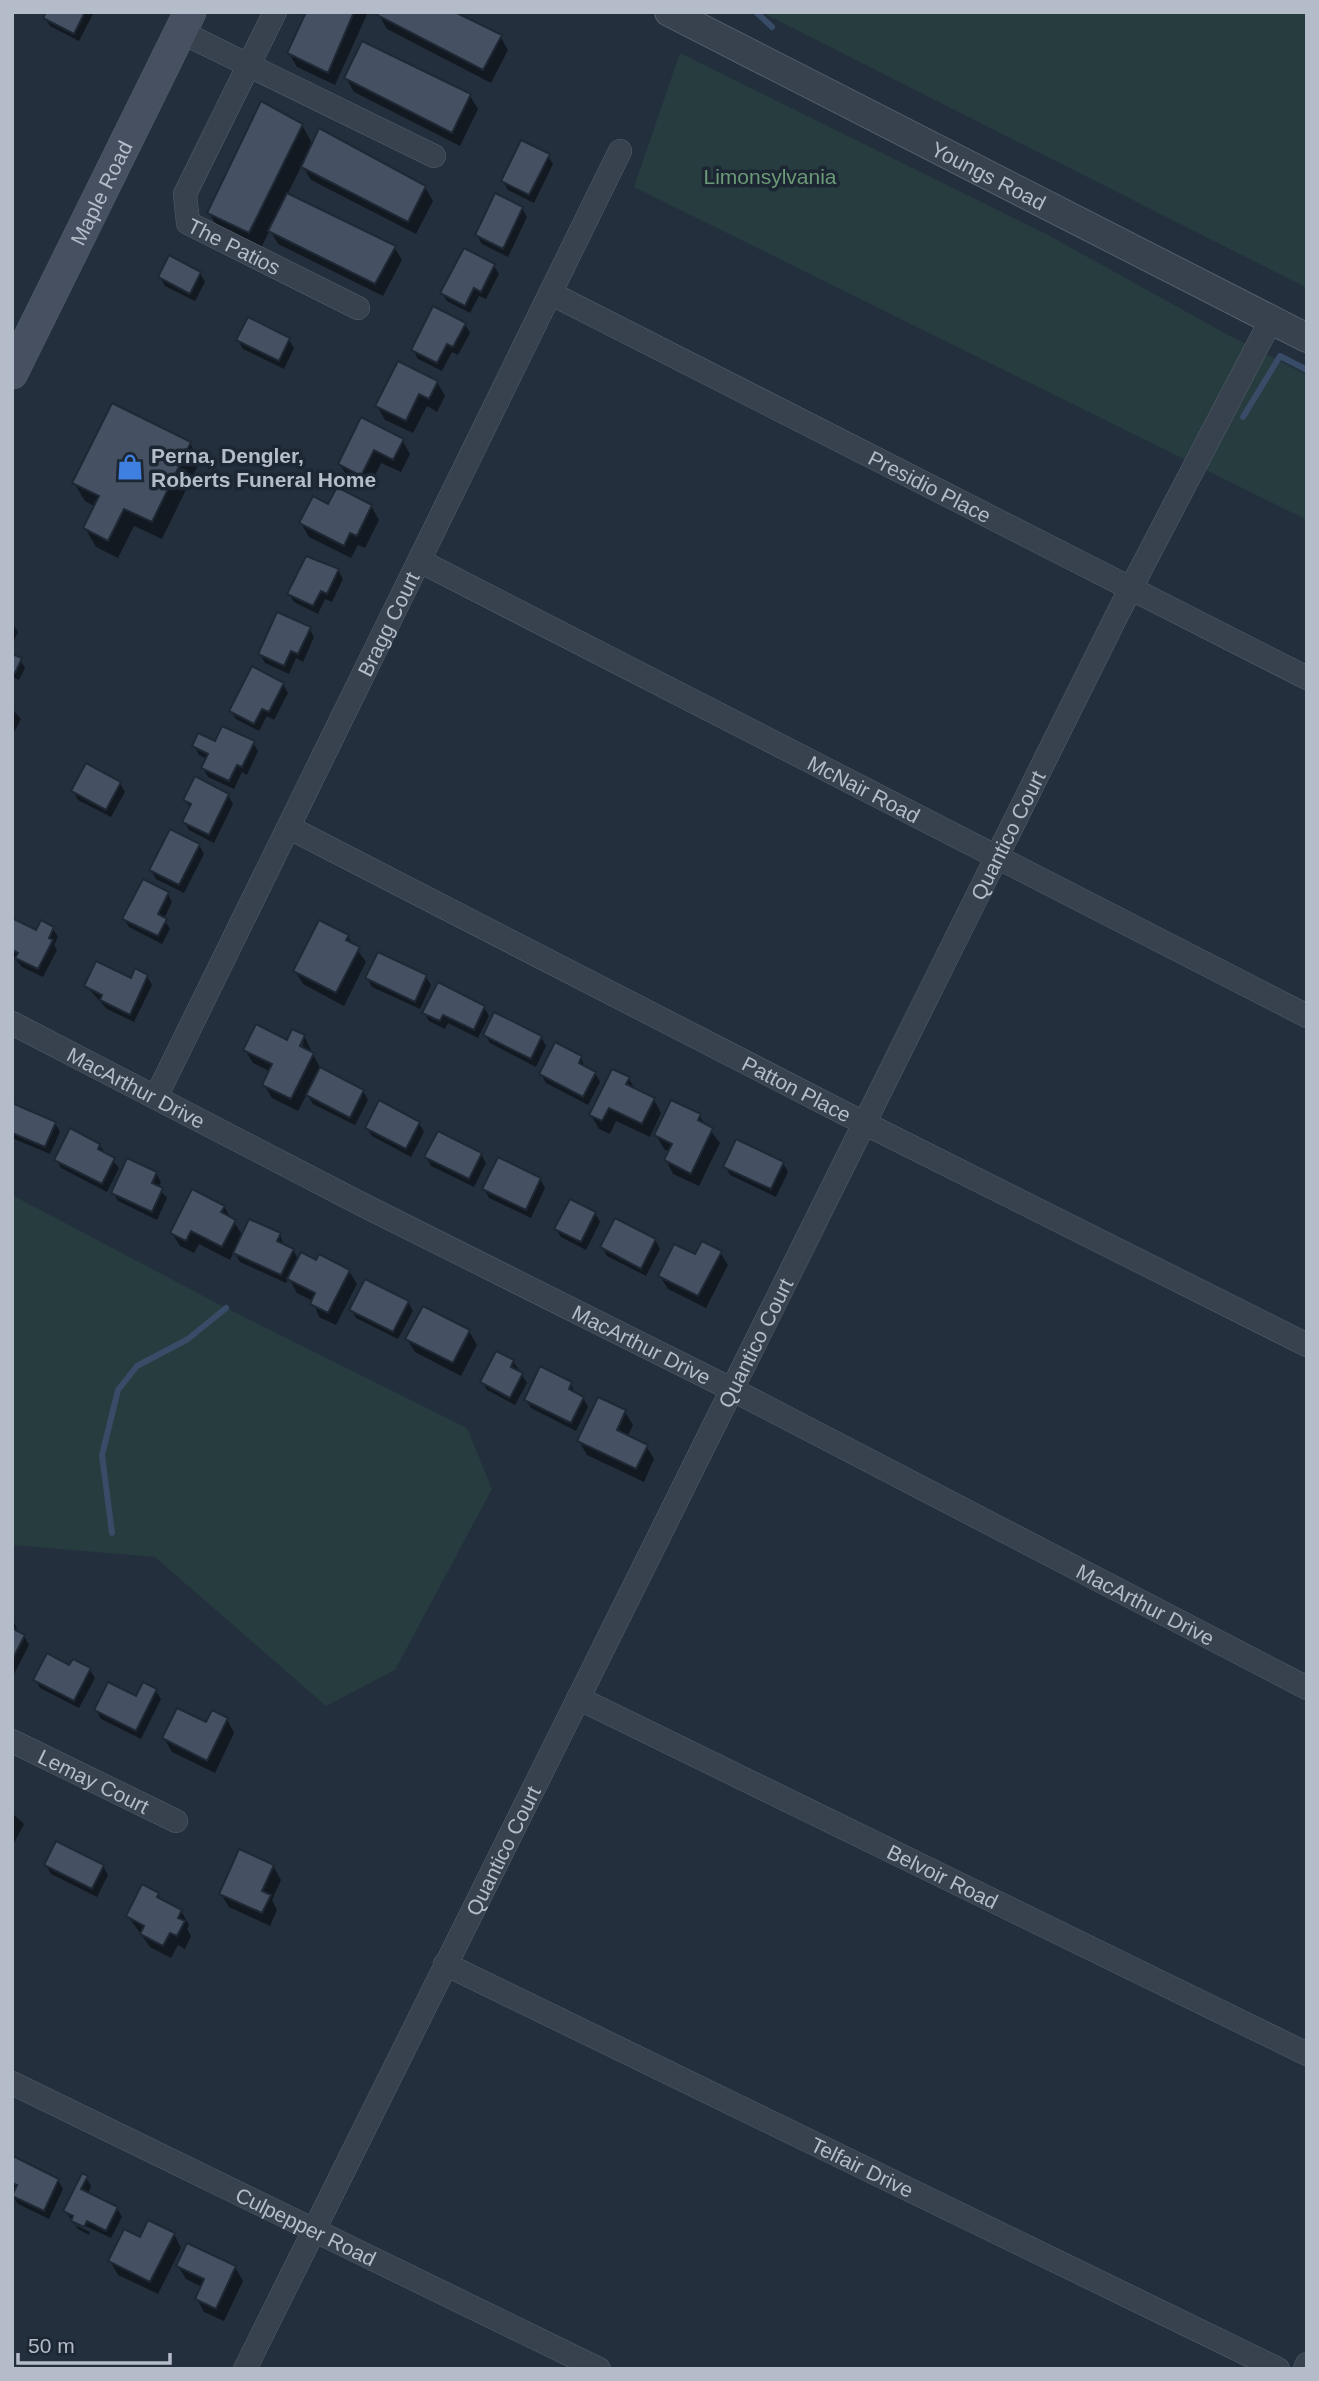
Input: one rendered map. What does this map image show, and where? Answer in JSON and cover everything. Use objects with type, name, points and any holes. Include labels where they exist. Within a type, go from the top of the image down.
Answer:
[{"type":"main road","name":"Maple Road","points":[[12,373],[185,22]]},
{"type":"street","name":"The Patios","points":[[275,12],[185,194],[188,223],[358,308]]},
{"type":"street","name":"Youngs Road","points":[[668,12],[1307,338]]},
{"type":"street","points":[[185,22],[249,65],[433,156]]},
{"type":"street","name":"Bragg Court","points":[[156,1097],[620,152]]},
{"type":"street","name":"Presidio Place","points":[[552,294],[1307,678]]},
{"type":"street","name":"Quantico Court","points":[[244,2369],[1130,589],[1271,320]]},
{"type":"street","name":"McNair Road","points":[[420,561],[1307,1016]]},
{"type":"street","name":"Patton Place","points":[[290,828],[864,1123],[1307,1345]]},
{"type":"street","name":"MacArthur Drive","points":[[12,1023],[733,1390],[1307,1688]]},
{"type":"street","name":"Belvoir Road","points":[[578,1698],[1307,2054]]},
{"type":"street","name":"Lemay Court","points":[[12,1741],[176,1821]]},
{"type":"street","name":"Telfair Drive","points":[[445,1964],[1278,2369]]},
{"type":"street","name":"Culpepper Road","points":[[12,2082],[599,2369]]},
{"type":"green space","points":[[761,12],[1307,12],[1307,288]]},
{"type":"green space","name":"Limonsylvania","points":[[680,53],[1048,235],[1230,336],[1307,375],[1307,520],[634,187]]},
{"type":"green space","points":[[12,1195],[226,1308],[467,1428],[492,1489],[395,1670],[326,1706],[155,1557],[12,1545]]},
{"type":"building","points":[[46,12],[85,12],[74,34],[43,18]]},
{"type":"building","points":[[306,12],[354,12],[328,73],[287,53]]},
{"type":"building","points":[[378,12],[455,12],[502,35],[483,70],[377,15]]},
{"type":"building","points":[[362,41],[471,94],[452,133],[344,78]]},
{"type":"building","points":[[261,101],[303,124],[249,233],[207,213]]},
{"type":"building","points":[[319,128],[426,186],[408,222],[301,167]]},
{"type":"building","points":[[521,140],[550,154],[529,195],[501,181]]},
{"type":"building","points":[[287,193],[396,246],[375,284],[268,231]]},
{"type":"building","points":[[495,193],[523,207],[503,249],[475,235]]},
{"type":"building","points":[[464,248],[495,264],[481,292],[474,288],[465,306],[440,293]]},
{"type":"building","points":[[169,255],[201,272],[190,294],[158,277]]},
{"type":"building","points":[[433,306],[466,323],[453,347],[447,344],[437,363],[411,350]]},
{"type":"building","points":[[248,317],[290,338],[279,361],[236,340]]},
{"type":"building","points":[[398,361],[438,381],[429,399],[419,394],[406,421],[375,406]]},
{"type":"building","points":[[112,403],[191,442],[152,522],[124,509],[108,541],[83,528],[99,496],[72,483]]},
{"type":"building","points":[[361,417],[404,439],[393,460],[374,450],[361,476],[338,464]]},
{"type":"building","points":[[337,487],[372,505],[357,536],[350,533],[344,546],[299,523],[313,496],[328,504]]},
{"type":"building","points":[[306,556],[339,569],[327,594],[321,591],[313,606],[287,594]]},
{"type":"building","points":[[277,612],[311,627],[298,654],[291,651],[284,666],[258,654]]},
{"type":"building","points":[[12,654],[22,658],[15,673],[12,672]]},
{"type":"building","points":[[252,666],[284,683],[269,712],[262,709],[254,724],[229,711]]},
{"type":"building","points":[[222,726],[255,741],[242,767],[237,765],[229,781],[201,768],[208,754],[192,746],[198,733],[215,741]]},
{"type":"building","points":[[86,763],[121,782],[106,810],[71,791]]},
{"type":"building","points":[[195,776],[229,794],[209,835],[182,822],[191,804],[183,800]]},
{"type":"building","points":[[170,829],[200,844],[179,885],[149,870]]},
{"type":"building","points":[[143,879],[169,892],[158,914],[167,919],[158,936],[122,919]]},
{"type":"building","points":[[12,918],[36,930],[41,920],[54,927],[49,938],[53,940],[38,969],[15,958],[18,953],[12,950]]},
{"type":"building","points":[[319,920],[349,935],[346,940],[360,947],[336,993],[293,971]]},
{"type":"building","points":[[378,952],[427,975],[415,1002],[365,978]]},
{"type":"building","points":[[96,961],[131,978],[135,968],[148,975],[130,1015],[100,1000],[102,995],[84,986]]},
{"type":"building","points":[[438,982],[485,1006],[474,1030],[443,1015],[440,1021],[422,1013]]},
{"type":"building","points":[[494,1012],[542,1036],[531,1059],[483,1035]]},
{"type":"building","points":[[256,1024],[287,1040],[292,1029],[305,1035],[300,1046],[314,1053],[291,1099],[262,1085],[272,1064],[243,1050]]},
{"type":"building","points":[[555,1042],[582,1056],[579,1063],[596,1072],[583,1097],[539,1074]]},
{"type":"building","points":[[320,1067],[364,1090],[350,1118],[306,1095]]},
{"type":"building","points":[[612,1069],[630,1077],[626,1084],[655,1098],[642,1124],[609,1108],[602,1121],[589,1115]]},
{"type":"building","points":[[379,1100],[420,1122],[406,1149],[365,1128]]},
{"type":"building","points":[[671,1100],[701,1114],[698,1120],[713,1128],[691,1174],[664,1160],[672,1144],[654,1135]]},
{"type":"building","points":[[12,1103],[56,1122],[45,1147],[12,1133]]},
{"type":"building","points":[[70,1128],[100,1144],[98,1149],[115,1158],[102,1184],[54,1160]]},
{"type":"building","points":[[438,1131],[482,1153],[469,1179],[424,1157]]},
{"type":"building","points":[[736,1139],[784,1162],[771,1189],[723,1167]]},
{"type":"building","points":[[498,1157],[541,1178],[526,1210],[482,1189]]},
{"type":"building","points":[[127,1158],[157,1172],[152,1183],[163,1188],[152,1212],[111,1193]]},
{"type":"building","points":[[192,1189],[225,1206],[221,1212],[236,1220],[222,1247],[191,1231],[186,1241],[170,1233]]},
{"type":"building","points":[[570,1199],[596,1212],[581,1242],[554,1229]]},
{"type":"building","points":[[615,1218],[656,1239],[641,1269],[600,1247]]},
{"type":"building","points":[[249,1219],[281,1233],[277,1241],[294,1249],[281,1275],[233,1253]]},
{"type":"building","points":[[702,1241],[722,1251],[698,1296],[658,1276],[674,1244],[695,1254]]},
{"type":"building","points":[[301,1252],[316,1260],[319,1254],[350,1270],[328,1313],[310,1304],[315,1293],[287,1279]]},
{"type":"building","points":[[365,1279],[409,1301],[393,1332],[349,1310]]},
{"type":"building","points":[[423,1306],[470,1330],[453,1363],[405,1339]]},
{"type":"building","points":[[496,1351],[514,1360],[511,1367],[523,1373],[510,1398],[480,1382]]},
{"type":"building","points":[[540,1366],[572,1382],[569,1389],[584,1397],[571,1423],[524,1400]]},
{"type":"building","points":[[598,1397],[626,1410],[617,1430],[648,1445],[636,1469],[577,1441]]},
{"type":"building","points":[[12,1628],[25,1635],[12,1660]]},
{"type":"building","points":[[47,1653],[69,1665],[73,1659],[91,1668],[74,1701],[33,1680]]},
{"type":"building","points":[[108,1682],[136,1696],[143,1682],[157,1689],[136,1731],[94,1710]]},
{"type":"building","points":[[177,1708],[206,1722],[212,1710],[228,1718],[207,1761],[162,1738]]},
{"type":"building","points":[[56,1841],[104,1865],[92,1889],[44,1865]]},
{"type":"building","points":[[239,1849],[274,1865],[262,1891],[271,1895],[262,1913],[219,1894]]},
{"type":"building","points":[[142,1884],[159,1893],[157,1897],[182,1910],[178,1918],[185,1921],[177,1936],[170,1933],[163,1946],[140,1934],[144,1926],[126,1916]]},
{"type":"building","points":[[13,2156],[59,2179],[44,2211],[12,2196],[17,2185],[12,2183]]},
{"type":"building","points":[[82,2173],[88,2176],[81,2189],[118,2207],[106,2231],[87,2221],[84,2227],[71,2221],[73,2216],[63,2211]]},
{"type":"building","points":[[148,2220],[175,2233],[150,2282],[108,2261],[124,2229],[140,2237]]},
{"type":"building","points":[[187,2243],[236,2266],[216,2309],[195,2299],[204,2279],[176,2266]]},
{"type":"waterway","points":[[756,12],[772,27]]},
{"type":"waterway","points":[[1243,417],[1280,356],[1307,370]]},
{"type":"waterway","points":[[112,1533],[102,1455],[118,1390],[137,1366],[188,1339],[226,1308]]},
{"type":"place","name":"Perna, Dengler, Roberts Funeral Home","points":[[130,467]]}]
